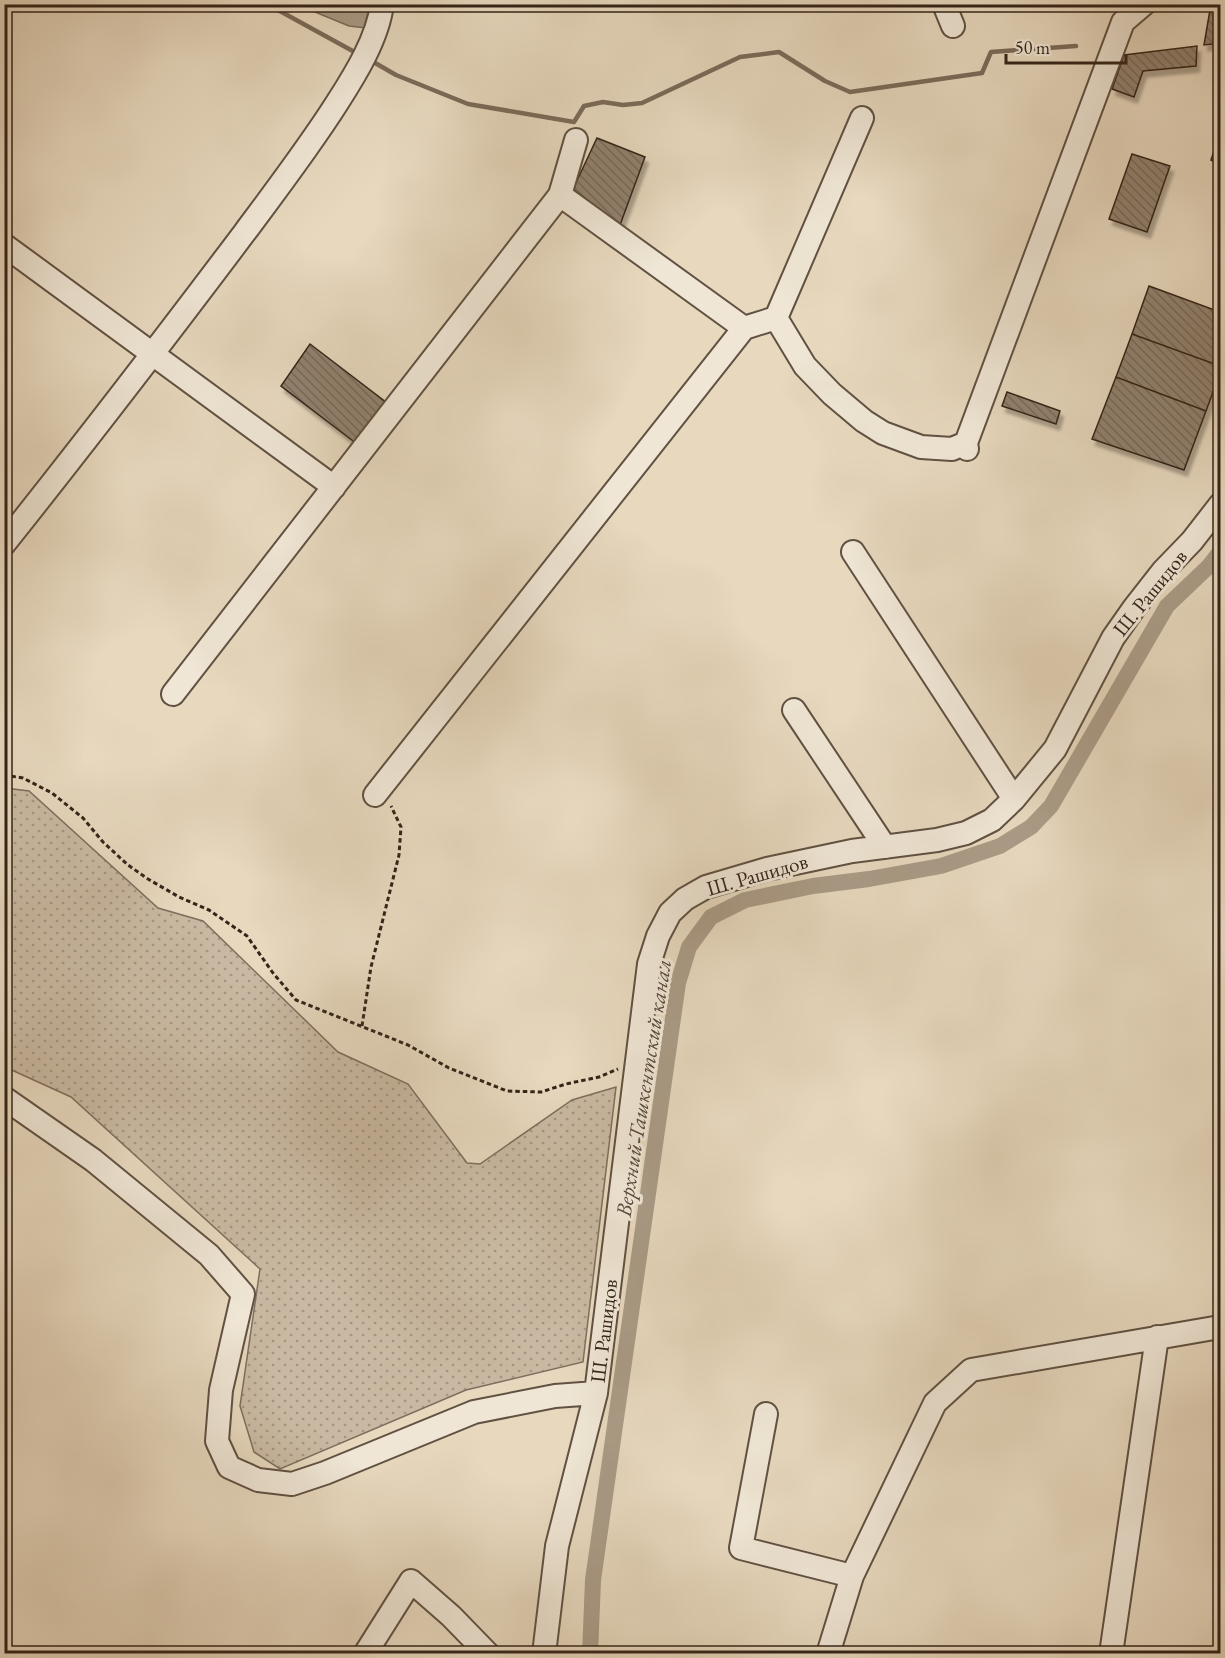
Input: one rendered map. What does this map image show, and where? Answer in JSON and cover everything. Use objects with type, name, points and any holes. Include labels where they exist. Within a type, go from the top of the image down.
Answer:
[{"type":"street","points":[[4,544],[154,354],[311,143],[355,75],[381,15],[382,4]]},
{"type":"street","points":[[944,4],[953,26]]},
{"type":"street","points":[[776,318],[805,366],[832,394],[864,421],[883,433],[921,447],[952,449],[967,446],[1123,22],[1144,4]]},
{"type":"street","points":[[375,795],[744,328],[776,318],[862,118]]},
{"type":"street","points":[[173,694],[560,195],[576,140]]},
{"type":"street","points":[[560,195],[744,328]]},
{"type":"street","points":[[4,245],[334,487]]},
{"type":"street","name":"Ш. Рашидов","points":[[544,1653],[557,1546],[596,1394],[649,964],[658,936],[670,913],[685,899],[706,887],[767,869],[852,851],[937,840],[966,832],[992,820],[1014,799],[1055,749],[1113,638],[1134,608],[1163,571],[1221,506]]},
{"type":"street","points":[[853,552],[1014,799]]},
{"type":"street","points":[[794,710],[885,847]]},
{"type":"street","points":[[4,1098],[102,1167],[208,1255],[243,1294],[221,1390],[218,1441],[229,1467],[258,1480],[292,1484],[325,1473],[474,1412],[555,1395],[596,1394]]},
{"type":"street","points":[[828,1653],[852,1576],[935,1403],[971,1370],[1221,1327]]},
{"type":"street","points":[[1111,1653],[1157,1337]]},
{"type":"street","points":[[766,1414],[741,1548],[852,1576]]},
{"type":"street","points":[[365,1653],[411,1581],[488,1653]]},
{"type":"path","points":[[4,775],[23,778],[52,793],[82,818],[128,865],[147,879],[209,910],[247,936],[273,973],[296,1000],[408,1045],[449,1068],[507,1091],[541,1092],[599,1077],[637,1063]]},
{"type":"path","points":[[362,1026],[371,967],[399,855],[401,827],[390,803],[375,795]]},
{"type":"shaded area","points":[[298,5],[376,5],[366,28],[349,26]]},
{"type":"shaded area","points":[[5,788],[29,791],[158,908],[203,921],[338,1052],[408,1084],[467,1163],[480,1164],[572,1100],[616,1087],[583,1362],[466,1390],[280,1469],[254,1452],[240,1406],[260,1269],[71,1097],[5,1067]]},
{"type":"building","points":[[1211,4],[1220,4],[1220,43],[1204,45]]},
{"type":"building","points":[[1197,46],[1196,66],[1143,71],[1134,97],[1112,89],[1124,55]]},
{"type":"building","points":[[597,138],[645,157],[620,225],[573,189]]},
{"type":"building","points":[[1216,145],[1220,147],[1220,164],[1211,160]]},
{"type":"building","points":[[1132,154],[1170,166],[1147,232],[1109,219]]},
{"type":"building","points":[[1149,286],[1220,312],[1220,366],[1132,334]]},
{"type":"building","points":[[1132,334],[1220,366],[1220,373],[1206,411],[1116,377]]},
{"type":"building","points":[[310,344],[387,403],[357,444],[281,386]]},
{"type":"building","points":[[1116,377],[1206,411],[1184,470],[1092,439]]},
{"type":"building","points":[[1007,392],[1060,411],[1056,424],[1002,406]]},
{"type":"waterway","points":[[267,4],[360,55]]},
{"type":"waterway","points":[[370,60],[396,75],[468,104],[574,122],[584,106],[603,102],[623,105],[642,103],[740,57],[779,52],[825,81],[850,92],[982,73],[991,52],[1076,46]]},
{"type":"waterway","name":"Верхний Ташкентский канал","points":[[590,1654],[593,1580],[678,983],[689,947],[711,917],[745,900],[813,886],[941,866],[1000,846],[1031,827],[1051,806],[1167,606],[1209,566],[1220,552]]}]
